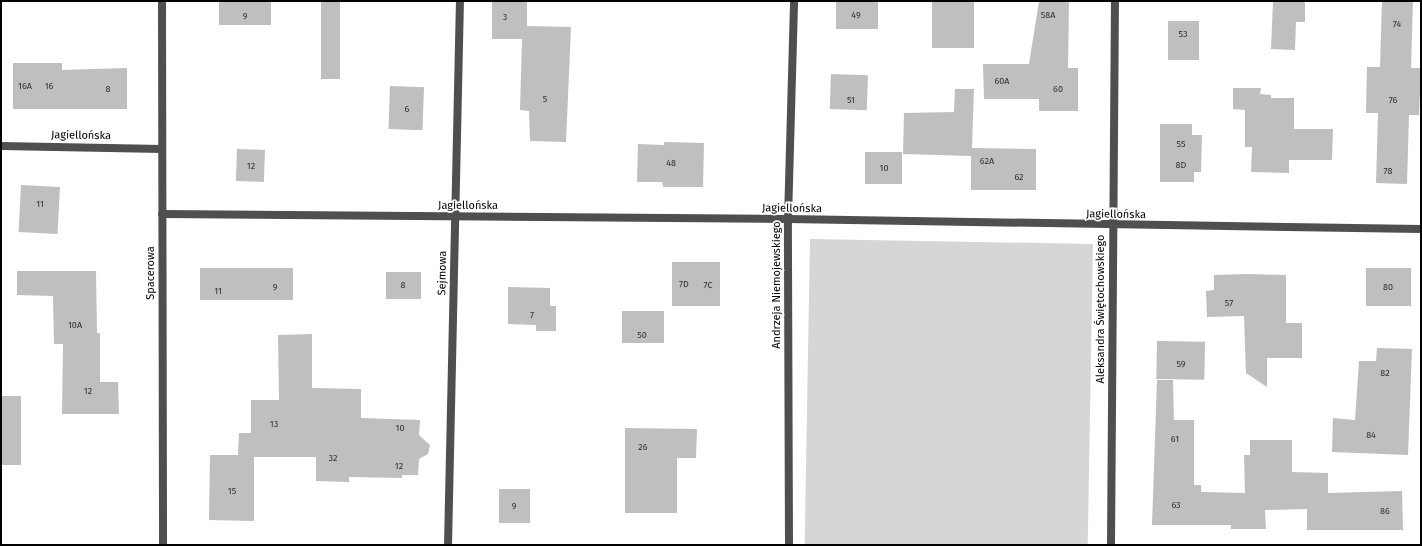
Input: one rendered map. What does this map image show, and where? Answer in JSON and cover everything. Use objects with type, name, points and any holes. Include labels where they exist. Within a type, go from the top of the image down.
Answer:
[{"type":"street","name":"Spacerowa","points":[[162,1],[163,545]]},
{"type":"street","name":"Sejmowa","points":[[448,545],[460,1]]},
{"type":"street","name":"Andrzeja Niemojewskiego","points":[[789,545],[788,219],[794,1]]},
{"type":"street","name":"Aleksandra Świętochowskiego","points":[[1111,545],[1112,226],[1115,1]]},
{"type":"street","name":"Jagiellońska","points":[[1,146],[162,149]]},
{"type":"street","name":"Jagiellońska","points":[[162,214],[788,219],[1112,226],[1421,229]]},
{"type":"shaded area","points":[[810,239],[1093,244],[1088,545],[805,545]]},
{"type":"building","points":[[219,1],[271,1],[271,25],[219,25]]},
{"type":"building","points":[[321,1],[340,1],[340,79],[321,79]]},
{"type":"building","points":[[492,1],[527,1],[527,26],[571,27],[566,142],[530,141],[529,111],[520,110],[522,39],[492,39]]},
{"type":"building","points":[[836,1],[878,1],[878,29],[836,29]]},
{"type":"building","points":[[932,1],[974,1],[974,48],[932,48]]},
{"type":"building","points":[[1039,1],[1069,1],[1068,68],[1078,68],[1078,111],[1039,111],[1039,99],[984,99],[983,64],[1029,64]]},
{"type":"building","points":[[1273,1],[1305,2],[1305,22],[1296,22],[1295,50],[1271,49]]},
{"type":"building","points":[[1382,1],[1413,1],[1411,68],[1421,68],[1419,115],[1409,115],[1407,184],[1376,183],[1378,113],[1366,113],[1367,67],[1380,67]]},
{"type":"building","points":[[1168,21],[1199,21],[1199,60],[1168,60]]},
{"type":"building","points":[[13,63],[62,63],[62,70],[127,68],[127,109],[13,109]]},
{"type":"building","points":[[831,74],[868,75],[867,110],[830,109]]},
{"type":"building","points":[[390,86],[424,87],[422,130],[388,129]]},
{"type":"building","points":[[1233,88],[1261,88],[1260,94],[1271,95],[1271,98],[1294,98],[1294,129],[1333,129],[1332,160],[1289,160],[1289,173],[1251,172],[1252,147],[1245,147],[1245,110],[1233,109]]},
{"type":"building","points":[[955,89],[974,89],[972,148],[1036,149],[1036,190],[971,190],[971,156],[903,154],[904,113],[954,112]]},
{"type":"building","points":[[1160,124],[1192,124],[1192,135],[1202,135],[1201,172],[1194,172],[1194,182],[1160,182]]},
{"type":"building","points":[[664,142],[704,143],[703,187],[663,187],[662,182],[637,182],[638,144],[664,145]]},
{"type":"building","points":[[237,149],[265,150],[264,182],[236,181]]},
{"type":"building","points":[[865,152],[902,152],[902,184],[865,184]]},
{"type":"building","points":[[21,185],[60,187],[57,234],[19,232]]},
{"type":"building","points":[[672,262],[720,262],[720,306],[672,306]]},
{"type":"building","points":[[200,268],[293,268],[293,300],[200,300]]},
{"type":"building","points":[[1366,268],[1411,268],[1411,306],[1366,306]]},
{"type":"building","points":[[17,271],[96,271],[97,333],[100,333],[100,382],[118,382],[119,414],[62,414],[63,344],[54,344],[53,296],[17,295]]},
{"type":"building","points":[[386,272],[421,272],[421,299],[386,299]]},
{"type":"building","points":[[1214,275],[1286,275],[1286,323],[1302,323],[1302,358],[1267,358],[1267,387],[1246,373],[1244,316],[1207,317],[1206,291],[1214,290]]},
{"type":"building","points":[[508,287],[550,288],[550,306],[556,306],[556,331],[536,331],[536,325],[508,324]]},
{"type":"building","points":[[622,311],[664,311],[664,343],[622,343]]},
{"type":"building","points":[[312,334],[312,388],[361,389],[361,418],[420,420],[419,435],[430,445],[428,454],[419,459],[418,475],[402,475],[402,478],[349,477],[349,482],[316,481],[316,457],[254,457],[254,521],[209,520],[210,455],[238,455],[239,433],[251,433],[251,400],[279,400],[278,335]]},
{"type":"building","points":[[1157,341],[1205,342],[1204,380],[1156,379]]},
{"type":"building","points":[[1377,348],[1412,349],[1408,455],[1332,452],[1333,418],[1355,420],[1359,361],[1376,361]]},
{"type":"building","points":[[1157,380],[1173,380],[1174,420],[1194,420],[1194,485],[1201,485],[1201,492],[1245,493],[1244,455],[1250,455],[1250,440],[1292,440],[1292,472],[1328,473],[1328,493],[1402,491],[1403,530],[1307,530],[1307,509],[1265,510],[1266,529],[1231,529],[1231,525],[1152,525]]},
{"type":"building","points":[[1,396],[21,396],[21,465],[1,465]]},
{"type":"building","points":[[625,428],[697,429],[696,458],[677,458],[677,513],[625,513]]},
{"type":"building","points":[[499,489],[530,489],[530,523],[499,523]]}]
